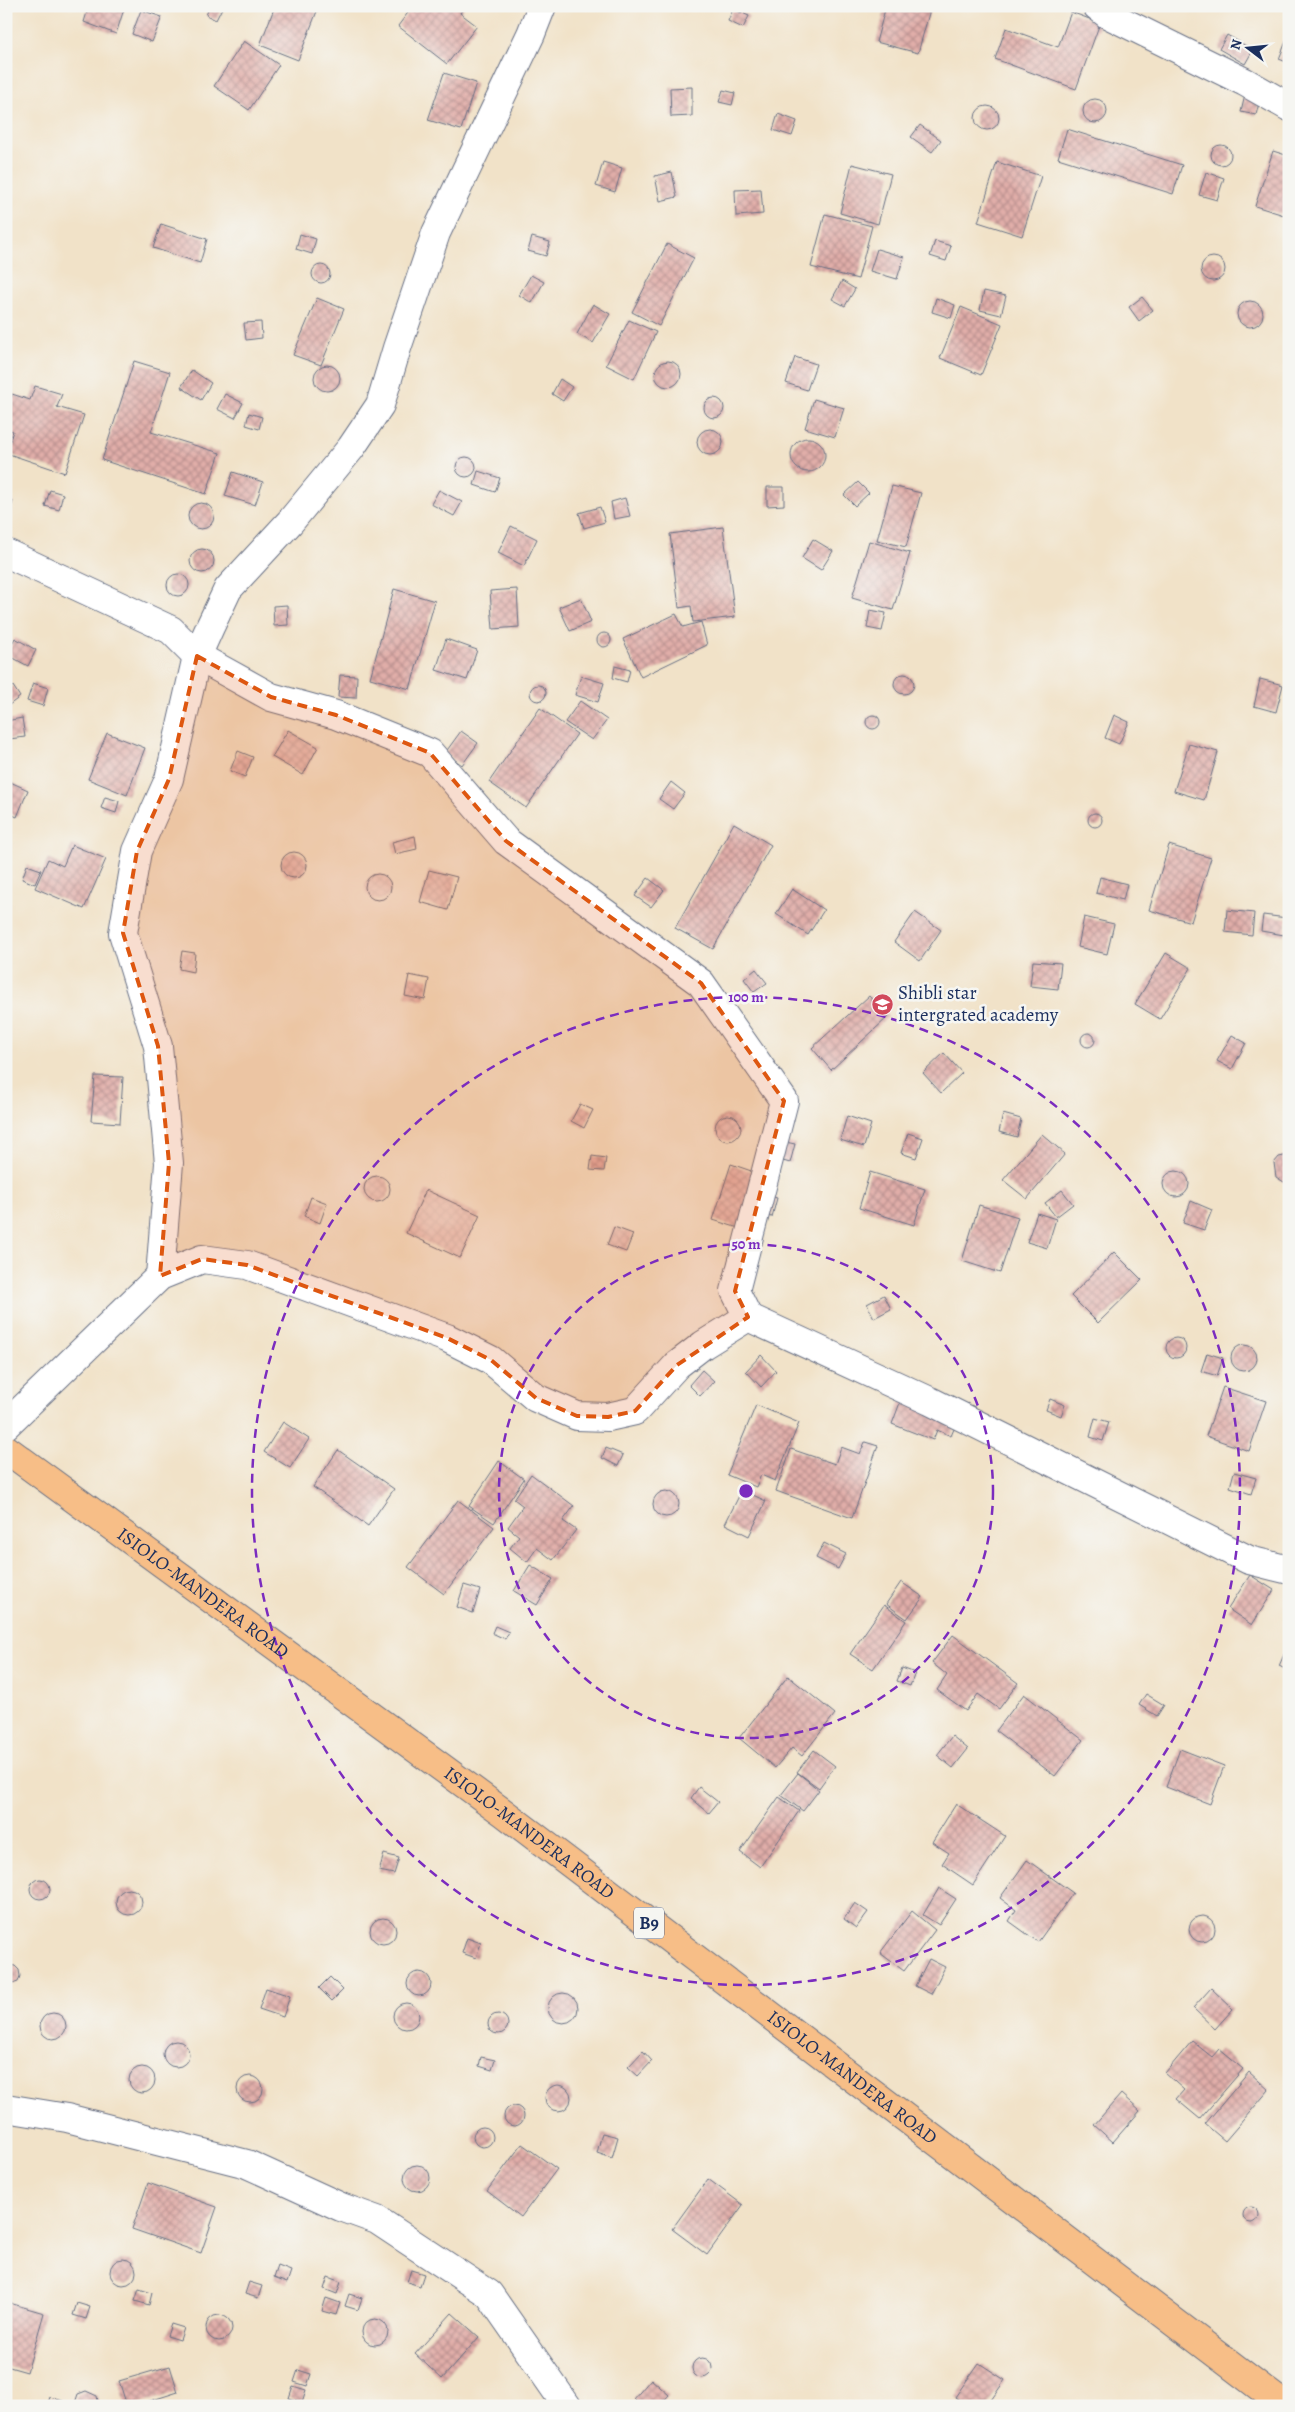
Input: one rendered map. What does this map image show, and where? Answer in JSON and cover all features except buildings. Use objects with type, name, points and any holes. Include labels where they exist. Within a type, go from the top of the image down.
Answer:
[{"type":"highway","name":"ISIOLO-MANDERA ROAD","points":[[6,1449],[504,1813],[1285,2406]]},
{"type":"street","points":[[160,1276],[169,1163],[158,1046],[123,933],[137,851],[169,779],[197,656],[228,589],[290,522],[351,448],[380,405],[436,233],[531,34],[542,6]]},
{"type":"street","points":[[1097,6],[1107,14],[1245,82],[1289,107]]},
{"type":"street","points":[[6,553],[171,630],[197,656],[271,697],[336,715],[430,753],[506,841],[701,983],[784,1101],[735,1291],[748,1317],[930,1401],[1249,1560],[1289,1570]]},
{"type":"street","points":[[6,1425],[160,1276],[202,1260],[247,1265],[446,1338],[491,1360],[536,1398],[577,1416],[608,1417],[635,1411],[677,1365],[703,1345],[748,1317]]},
{"type":"street","points":[[6,2108],[67,2118],[247,2164],[341,2207],[377,2220],[489,2294],[567,2406]]},
{"type":"highlighted area","points":[[197,656],[271,697],[336,715],[430,753],[506,841],[701,983],[784,1101],[735,1291],[748,1317],[677,1365],[635,1411],[608,1417],[577,1416],[536,1398],[491,1360],[447,1338],[247,1265],[202,1259],[160,1276],[169,1163],[158,1046],[123,933],[137,851],[169,779]]},
{"type":"place","name":"Shibli star intergrated academy","points":[[882,1004]]}]
